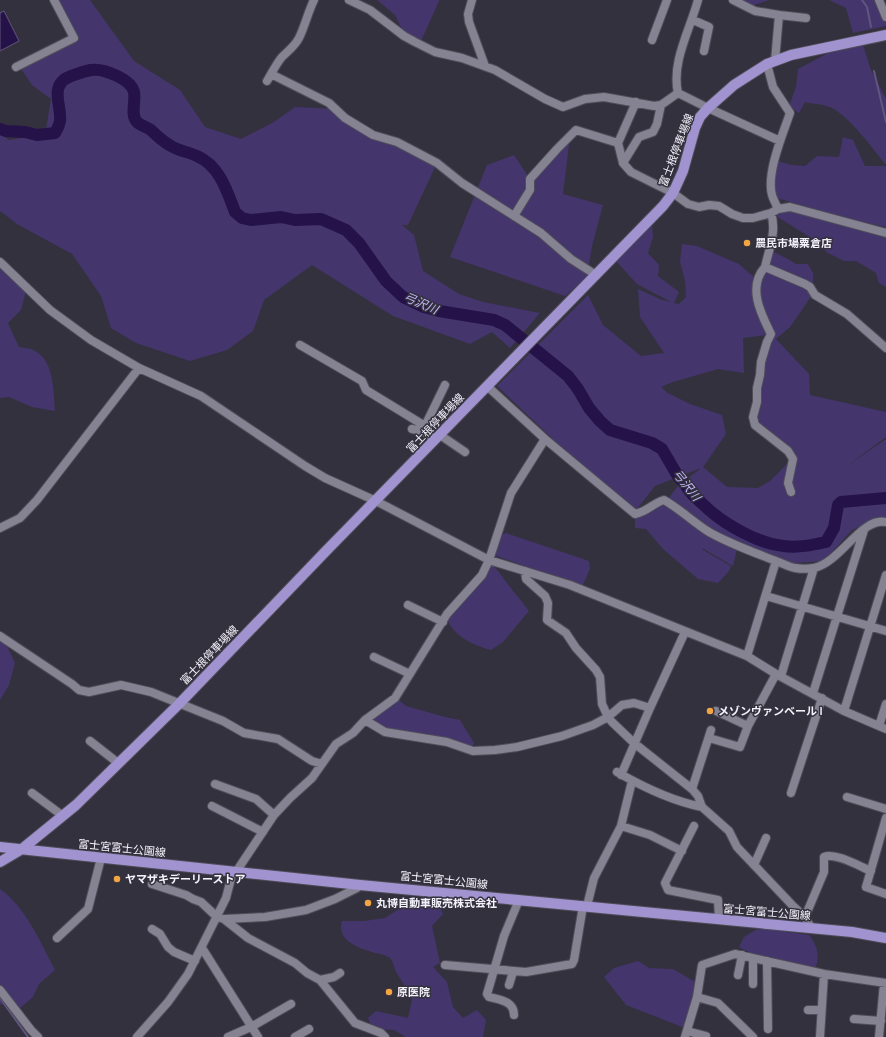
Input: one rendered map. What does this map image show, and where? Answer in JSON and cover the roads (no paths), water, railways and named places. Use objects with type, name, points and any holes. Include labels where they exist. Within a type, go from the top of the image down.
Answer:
[{"type":"main road","name":"富士根停車場線","points":[[0,862],[22,849],[76,805],[179,704],[325,552],[663,206],[673,193],[683,171],[695,128],[700,117],[708,108],[734,85],[771,62],[796,54],[886,35]]},
{"type":"main road","name":"富士宮富士公園線","points":[[0,847],[719,920],[852,932],[886,938]]},
{"type":"street","points":[[16,67],[74,38],[54,0]]},
{"type":"street","points":[[314,0],[308,11],[299,38],[293,47],[283,56],[269,77],[328,103],[345,118],[373,135],[397,142],[437,163],[462,183],[541,233],[571,259],[596,275]]},
{"type":"street","points":[[350,0],[370,10],[404,36],[415,42],[435,52],[462,58],[495,70],[545,99],[563,107],[585,99],[604,97],[654,106],[661,105],[678,94]]},
{"type":"street","points":[[472,0],[468,14],[469,22],[484,66]]},
{"type":"street","points":[[652,40],[667,0]]},
{"type":"street","points":[[678,94],[676,84],[680,55],[693,20],[698,0]]},
{"type":"street","points":[[733,0],[754,11],[806,18]]},
{"type":"street","points":[[878,0],[886,17]]},
{"type":"street","points":[[779,15],[771,62],[773,87],[790,113],[780,141],[772,177],[772,194],[775,211],[774,230],[765,267],[760,272],[757,280],[756,294],[761,313],[771,334],[760,362],[757,402],[753,417],[754,425],[788,451],[793,458],[788,483],[791,492]]},
{"type":"street","points":[[693,20],[709,27],[704,51]]},
{"type":"street","points":[[678,94],[780,141]]},
{"type":"street","points":[[636,102],[618,144],[623,163],[631,172],[673,193],[688,204],[699,207],[709,205],[719,206],[742,218],[753,218],[790,207],[799,208],[886,233]]},
{"type":"street","points":[[623,163],[639,137],[653,132],[657,124],[661,105]]},
{"type":"street","points":[[514,216],[530,190],[530,179],[576,130],[618,144]]},
{"type":"street","points":[[0,262],[50,310],[91,340],[139,368],[201,396],[325,478],[376,501],[489,560],[570,585],[747,656],[778,675],[844,711],[883,728],[886,704]]},
{"type":"street","points":[[765,267],[810,287],[815,295],[848,314],[886,348]]},
{"type":"street","points":[[300,345],[362,381],[366,390],[437,438],[465,452]]},
{"type":"street","points":[[0,528],[20,518],[37,500],[139,368]]},
{"type":"street","points":[[424,429],[445,385]]},
{"type":"street","points":[[487,386],[545,439],[635,514],[644,512],[660,501],[664,500],[679,509],[708,532],[743,549],[795,568],[814,568],[826,563],[835,557],[864,529],[881,521],[886,522]]},
{"type":"street","points":[[412,429],[424,429]]},
{"type":"street","points":[[137,1037],[168,1002],[188,974],[221,918],[234,871],[274,815],[312,778],[336,744],[353,733],[365,720],[395,698],[447,614],[482,575],[489,560],[511,493],[545,439]]},
{"type":"street","points":[[813,693],[864,529]]},
{"type":"street","points":[[747,656],[776,561]]},
{"type":"street","points":[[692,789],[710,734],[740,747],[748,726],[778,675],[814,568]]},
{"type":"street","points":[[525,571],[526,579],[544,596],[548,603],[547,620],[566,633],[576,648],[596,670],[600,677],[602,704],[608,717],[634,743],[692,789],[698,796],[702,807],[729,831],[737,847],[805,917],[811,928]]},
{"type":"street","points":[[844,711],[886,575]]},
{"type":"street","points":[[766,596],[886,631]]},
{"type":"street","points":[[408,605],[443,622]]},
{"type":"street","points":[[685,632],[619,774],[684,804],[702,807]]},
{"type":"street","points":[[0,636],[79,690],[89,692],[121,685],[151,692],[223,721],[244,733],[278,739],[312,761],[322,764]]},
{"type":"street","points":[[374,657],[410,674]]},
{"type":"street","points":[[791,793],[822,698]]},
{"type":"street","points":[[365,720],[385,732],[447,742],[473,751],[517,747],[562,736],[594,725],[608,717],[622,705],[634,703],[650,708]]},
{"type":"street","points":[[716,711],[748,726]]},
{"type":"street","points":[[90,741],[118,763]]},
{"type":"street","points":[[445,965],[526,972],[572,964],[585,906],[594,878],[621,826],[632,781]]},
{"type":"street","points":[[215,784],[256,799],[274,815]]},
{"type":"street","points":[[32,793],[63,816]]},
{"type":"street","points":[[847,797],[886,809]]},
{"type":"street","points":[[212,806],[263,832]]},
{"type":"street","points":[[886,818],[866,887],[886,894]]},
{"type":"street","points":[[621,826],[650,835],[682,851]]},
{"type":"street","points":[[694,826],[665,883],[668,890],[718,900],[719,920]]},
{"type":"street","points":[[754,865],[766,838]]},
{"type":"street","points":[[805,917],[824,872],[824,857],[835,856],[870,871]]},
{"type":"street","points":[[57,938],[88,909],[102,858]]},
{"type":"street","points":[[152,884],[186,895],[201,902],[248,938],[295,963],[307,974],[320,980],[355,1023],[376,1031],[385,1037]]},
{"type":"street","points":[[221,918],[265,917],[306,910],[335,899],[357,888],[360,884]]},
{"type":"street","points":[[514,1015],[514,1010],[509,1003],[489,997],[486,994],[507,928],[519,900]]},
{"type":"street","points":[[152,928],[160,934],[168,947],[174,952],[195,961]]},
{"type":"street","points":[[202,948],[258,1037]]},
{"type":"street","points":[[706,1036],[686,1034],[697,997],[702,965],[735,954],[824,974],[885,983],[879,1037]]},
{"type":"street","points":[[738,975],[742,955]]},
{"type":"street","points":[[753,958],[753,984]]},
{"type":"street","points":[[767,961],[768,1029]]},
{"type":"street","points":[[509,985],[513,972]]},
{"type":"street","points":[[320,980],[340,974]]},
{"type":"street","points":[[820,1037],[824,974]]},
{"type":"street","points":[[0,990],[38,1037]]},
{"type":"street","points":[[697,997],[718,1003],[753,1037]]},
{"type":"street","points":[[228,1037],[251,1027],[291,1004]]},
{"type":"street","points":[[808,1010],[822,1010]]},
{"type":"street","points":[[854,1019],[881,1022]]},
{"type":"street","points":[[295,1037],[309,1029]]},
{"type":"waterway","points":[[862,0],[867,7],[871,27]]},
{"type":"waterway","name":"弓沢川","points":[[0,129],[37,135],[55,133],[60,120],[58,91],[61,83],[65,79],[81,72],[91,70],[116,75],[132,87],[134,92],[134,116],[137,122],[171,146],[191,153],[205,160],[212,166],[222,180],[235,212],[242,218],[251,220],[281,217],[295,220],[321,219],[346,230],[359,243],[386,281],[403,297],[424,307],[494,320],[505,325],[568,376],[578,389],[589,408],[610,430],[652,443],[662,449],[679,478],[683,481],[692,494],[715,515],[743,533],[764,542],[789,547],[826,542],[834,528],[838,505],[841,502],[886,498]]},
{"type":"waterway","points":[[874,71],[886,122]]},
{"type":"waterway","points":[[0,998],[28,1037]]},
{"type":"place","name":"農民市場粟倉店","points":[[747,243]]},
{"type":"place","name":"メゾンヴァンベール I","points":[[710,711]]},
{"type":"place","name":"ヤマザキデーリーストア","points":[[117,879]]},
{"type":"place","name":"丸博自動車販売株式会社","points":[[368,903]]},
{"type":"place","name":"原医院","points":[[389,992]]}]
